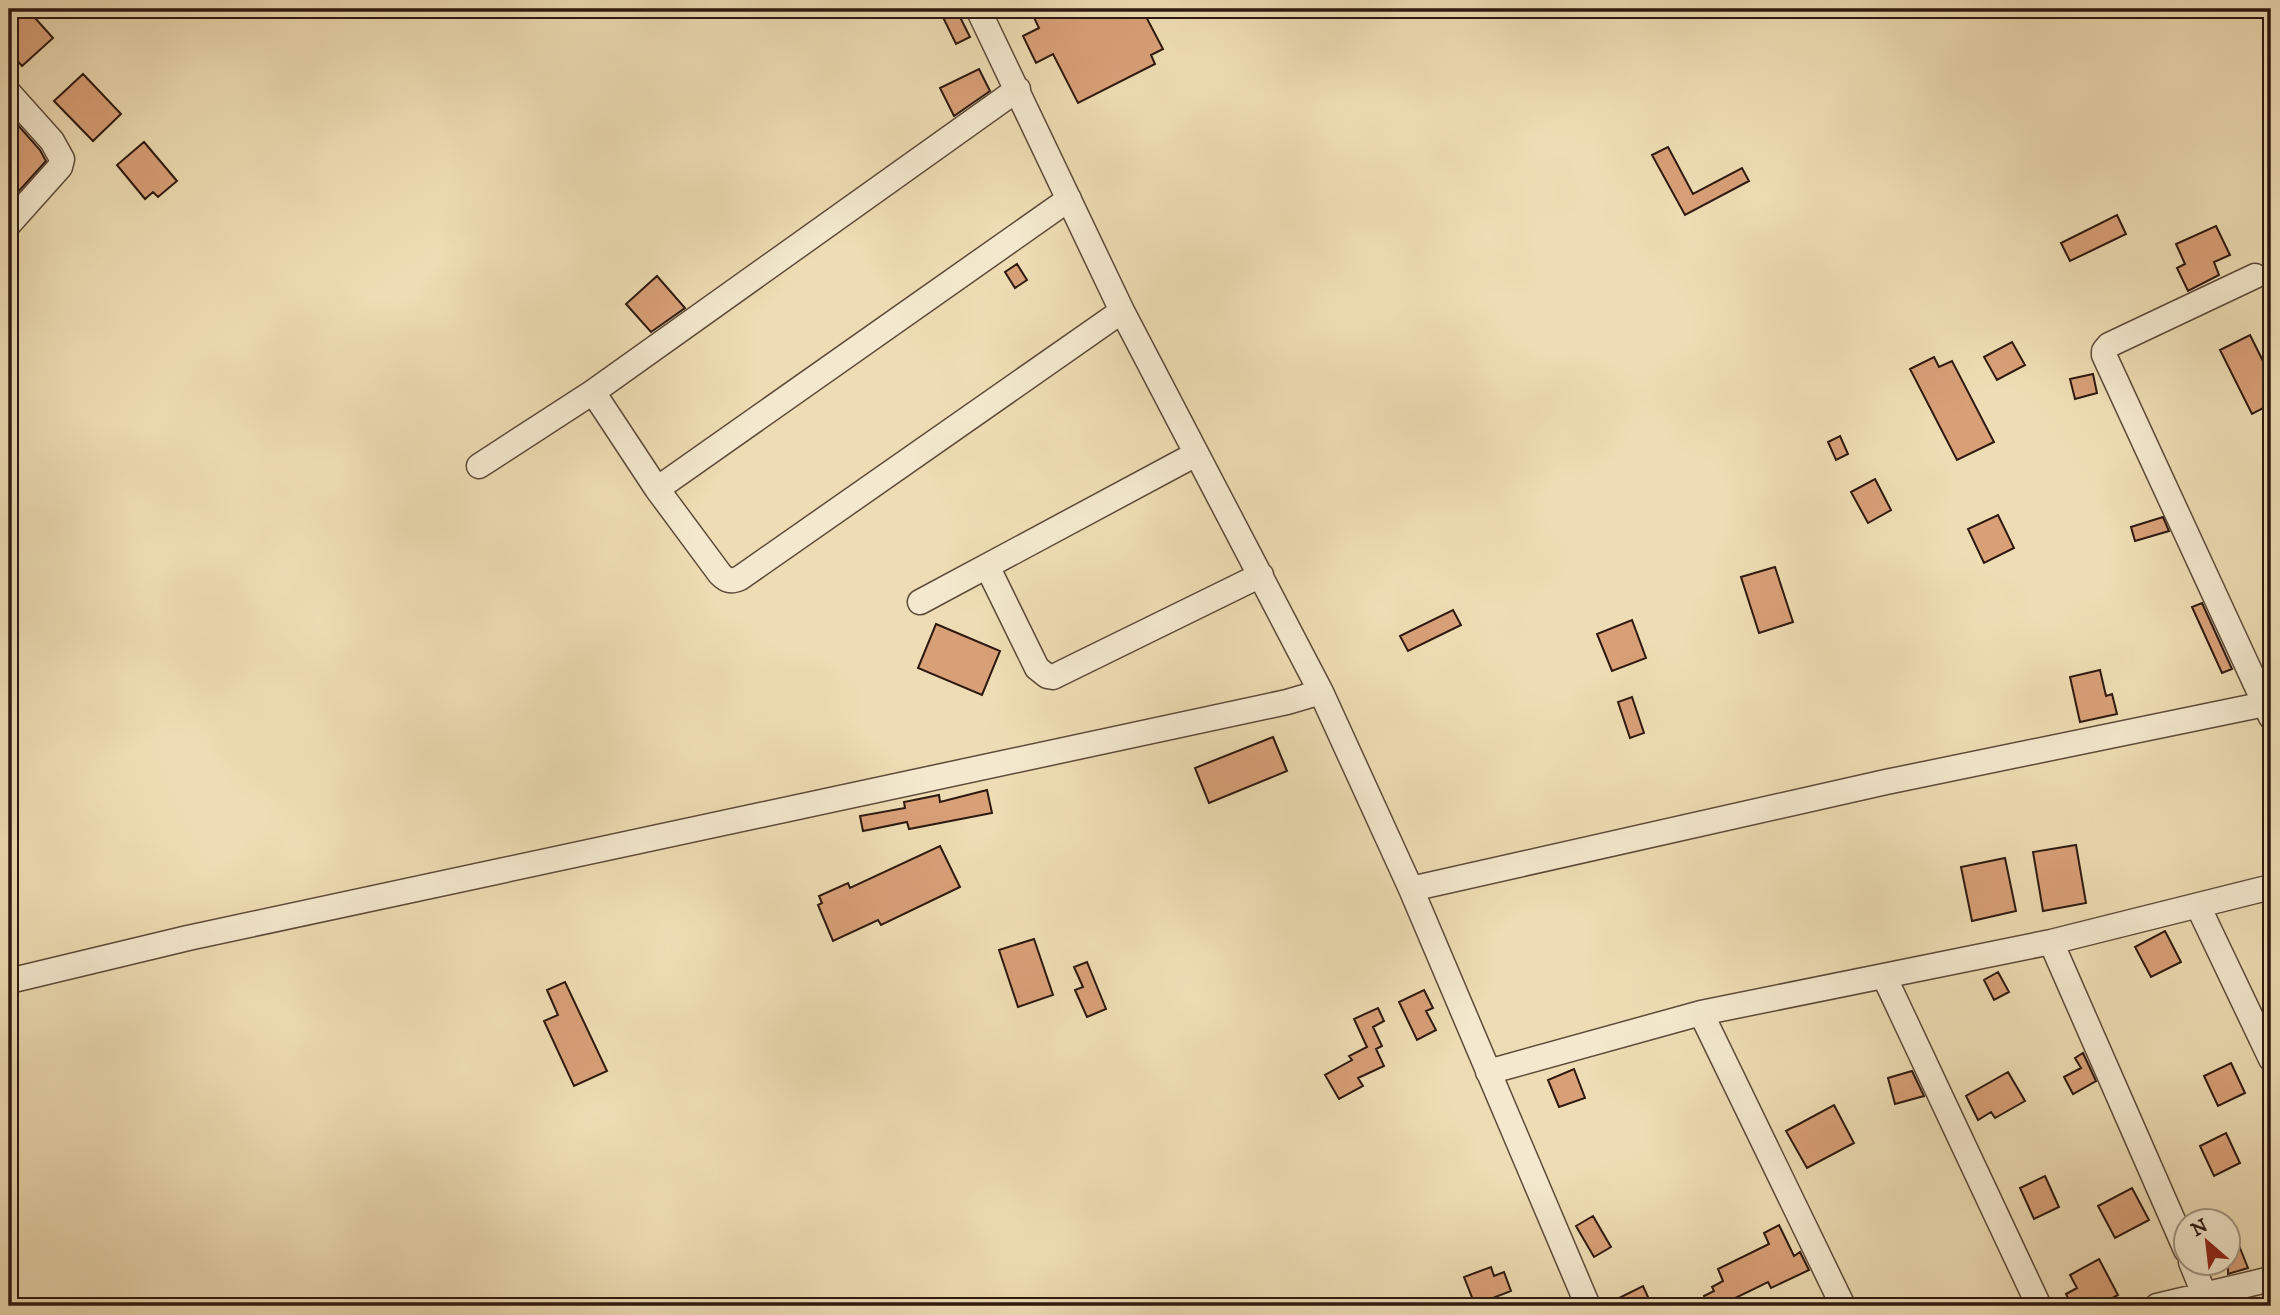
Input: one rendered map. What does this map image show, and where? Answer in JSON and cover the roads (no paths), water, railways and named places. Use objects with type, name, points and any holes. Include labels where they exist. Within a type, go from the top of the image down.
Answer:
[{"type":"street","points":[[978,9],[1122,311],[1321,692],[1410,890],[1588,1306]]},
{"type":"street","points":[[479,466],[593,391],[1018,89]]},
{"type":"street","points":[[9,93],[52,141],[62,159],[61,167],[9,225]]},
{"type":"street","points":[[657,489],[1069,199]]},
{"type":"street","points":[[1410,890],[1885,782],[2268,711],[2104,355],[2109,345],[2255,276]]},
{"type":"street","points":[[593,391],[657,489],[720,574],[726,580],[735,580],[1122,311]]},
{"type":"street","points":[[920,602],[1196,454]]},
{"type":"street","points":[[987,566],[1037,668],[1046,676],[1053,677],[1261,575]]},
{"type":"street","points":[[9,981],[188,938],[1274,705],[1321,692]]},
{"type":"street","points":[[1488,1072],[1701,1013],[2050,942],[2271,887]]},
{"type":"street","points":[[2198,906],[2271,1059]]},
{"type":"street","points":[[2050,942],[2172,1218]]},
{"type":"street","points":[[1884,976],[2039,1306]]},
{"type":"street","points":[[1701,1013],[1843,1306]]},
{"type":"street","points":[[2197,1276],[2204,1294]]},
{"type":"street","points":[[2157,1306],[2271,1279]]}]
